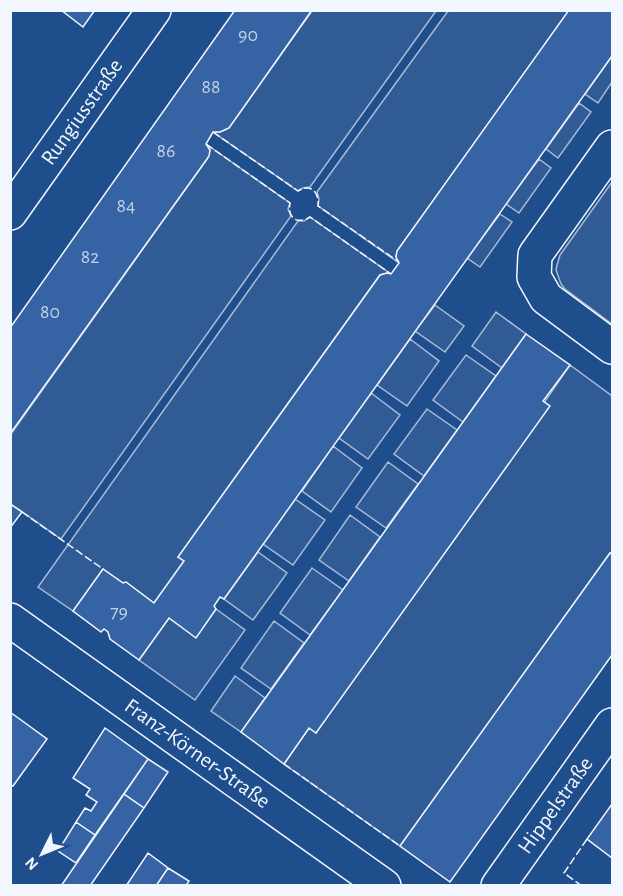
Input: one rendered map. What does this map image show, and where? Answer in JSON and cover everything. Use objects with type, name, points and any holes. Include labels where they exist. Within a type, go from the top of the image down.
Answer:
[{"type":"street","name":"Rungiusstraße","points":[[10,213],[154,10]]},
{"type":"street","points":[[612,147],[535,255],[534,277],[546,298],[612,347]]},
{"type":"street","name":"Franz-Körner-Straße","points":[[10,620],[384,885]]},
{"type":"street","name":"Hippelstraße","points":[[498,885],[612,725]]},
{"type":"shaded area","points":[[312,11],[436,11],[310,187],[298,191],[213,132],[229,128]]},
{"type":"shaded area","points":[[448,11],[569,11],[397,251],[396,257],[399,263],[318,206],[317,192]]},
{"type":"shaded area","points":[[612,56],[612,82],[598,103],[585,94]]},
{"type":"shaded area","points":[[579,103],[591,112],[558,158],[546,149]]},
{"type":"shaded area","points":[[206,144],[290,203],[288,209],[291,216],[61,539],[11,504],[11,434],[207,159],[210,150]]},
{"type":"shaded area","points":[[539,159],[551,168],[519,213],[506,204]]},
{"type":"shaded area","points":[[612,182],[612,324],[565,289],[556,270],[560,255]]},
{"type":"shaded area","points":[[500,214],[512,222],[480,267],[467,258]]},
{"type":"shaded area","points":[[310,217],[391,274],[380,275],[178,557],[184,561],[154,603],[126,582],[123,583],[103,569],[73,611],[38,587],[298,221],[304,221]]},
{"type":"shaded area","points":[[435,305],[464,326],[445,352],[415,331]]},
{"type":"shaded area","points":[[496,312],[526,334],[502,368],[472,346]]},
{"type":"shaded area","points":[[410,339],[439,361],[407,406],[377,385]]},
{"type":"shaded area","points":[[466,355],[496,376],[463,422],[433,400]]},
{"type":"shaded area","points":[[570,365],[612,396],[612,554],[610,553],[400,846],[284,764],[309,728],[316,733]]},
{"type":"shaded area","points":[[371,393],[400,415],[368,459],[339,438]]},
{"type":"shaded area","points":[[427,409],[457,430],[424,476],[394,454]]},
{"type":"shaded area","points":[[333,446],[362,468],[331,512],[302,491]]},
{"type":"shaded area","points":[[388,462],[418,484],[386,528],[356,507]]},
{"type":"shaded area","points":[[295,499],[325,520],[293,565],[263,544]]},
{"type":"shaded area","points":[[350,515],[380,537],[349,581],[319,560]]},
{"type":"shaded area","points":[[258,552],[287,573],[253,620],[224,599]]},
{"type":"shaded area","points":[[312,568],[343,590],[310,635],[280,613]]},
{"type":"shaded area","points":[[216,609],[245,630],[195,700],[139,660],[169,618],[196,637]]},
{"type":"shaded area","points":[[274,621],[304,643],[271,689],[241,668]]},
{"type":"shaded area","points":[[235,676],[265,698],[241,732],[211,711]]},
{"type":"building","points":[[61,10],[95,10],[83,27]]},
{"type":"building","points":[[235,10],[312,10],[229,128],[213,132],[206,144],[210,150],[207,159],[10,434],[10,328]]},
{"type":"building","points":[[569,10],[612,10],[612,56],[224,599],[220,597],[214,606],[216,609],[196,638],[169,618],[139,660],[110,639],[108,632],[104,629],[101,632],[73,611],[103,569],[123,583],[126,582],[154,603],[184,561],[178,557],[380,275],[391,274],[399,263],[396,257],[397,251]]},
{"type":"building","points":[[526,334],[570,365],[543,401],[550,406],[316,733],[309,728],[284,764],[241,732]]},
{"type":"building","points":[[10,504],[22,512],[10,528]]},
{"type":"building","points":[[610,553],[612,554],[612,655],[450,882],[400,846]]},
{"type":"building","points":[[10,712],[47,739],[13,786],[10,785]]},
{"type":"building","points":[[105,728],[148,759],[95,835],[76,822],[85,808],[91,811],[97,802],[86,795],[90,789],[73,778]]},
{"type":"building","points":[[148,759],[168,772],[144,808],[124,794]]},
{"type":"building","points":[[124,794],[144,808],[90,886],[61,886]]},
{"type":"building","points":[[612,804],[612,858],[587,839]]},
{"type":"building","points":[[76,822],[95,835],[76,863],[58,851]]},
{"type":"building","points":[[148,853],[168,868],[156,886],[126,886]]},
{"type":"building","points":[[168,868],[189,881],[186,886],[156,886]]},
{"type":"fence","points":[[213,132],[298,191],[306,188],[313,190],[316,193],[318,206],[399,262]]},
{"type":"fence","points":[[206,144],[290,203],[290,213],[294,219],[301,220],[310,217],[391,274]]},
{"type":"fence","points":[[22,512],[103,569]]},
{"type":"fence","points":[[284,764],[400,846]]},
{"type":"fence","points":[[582,886],[564,873],[587,839]]}]
